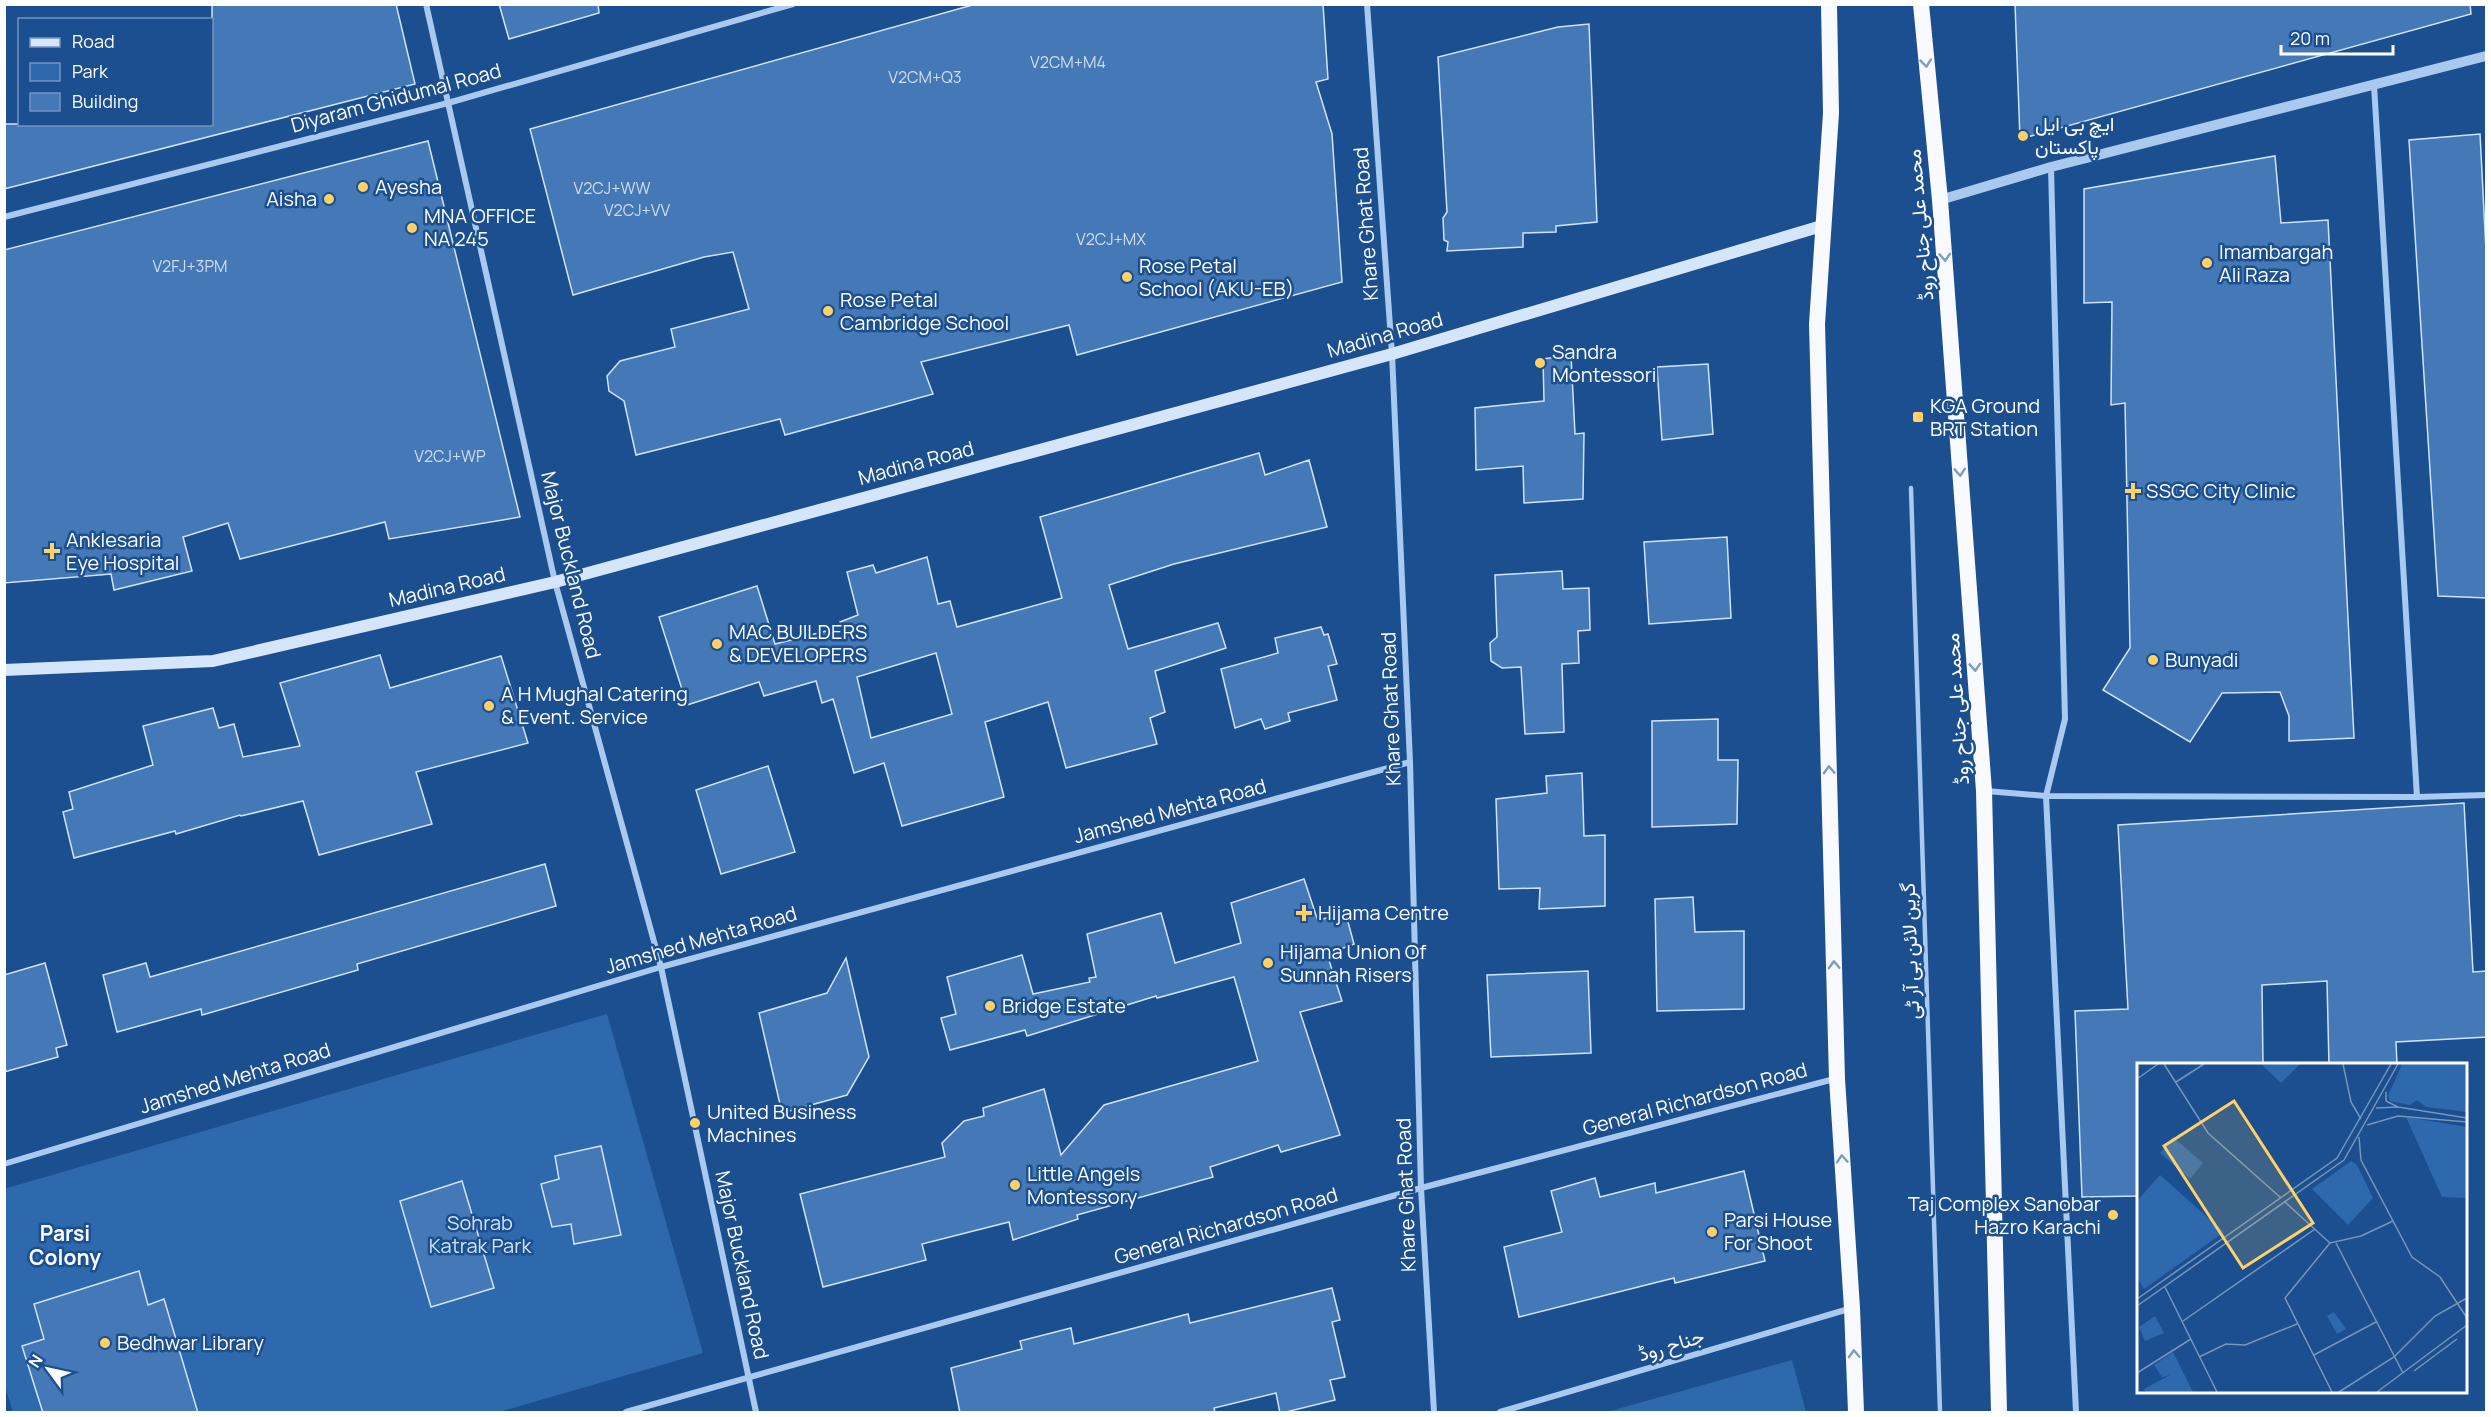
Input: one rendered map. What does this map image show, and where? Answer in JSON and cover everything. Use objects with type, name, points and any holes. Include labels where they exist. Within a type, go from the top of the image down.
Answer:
[{"type":"highway","points":[[1829,4],[1831,113],[1817,324],[1837,1079],[1852,1308],[1856,1413]]},
{"type":"highway","name":"محمد علی جناح روڈ","points":[[1921,4],[1940,200],[1984,791],[2000,1413]]},
{"type":"main road","name":"Madina Road","points":[[4,670],[213,661],[555,582],[1392,354],[1825,225]]},
{"type":"street","name":"Major Buckland Road","points":[[426,4],[555,582],[661,967],[756,1413]]},
{"type":"street","name":"Diyaram Ghidumal Road","points":[[4,217],[448,103],[794,4]]},
{"type":"street","name":"Khare Ghat Road","points":[[1367,4],[1392,354],[1410,762],[1421,1188],[1434,1413]]},
{"type":"street","points":[[1940,200],[2051,167],[2487,56]]},
{"type":"street","points":[[2374,85],[2417,796]]},
{"type":"street","points":[[2051,167],[2065,719],[2046,796],[2076,1413]]},
{"type":"street","name":"Jamshed Mehta Road","points":[[4,1164],[661,967],[1410,762]]},
{"type":"street","points":[[1984,791],[2046,796],[2487,795]]},
{"type":"street","name":"General Richardson Road","points":[[626,1413],[1421,1188],[1837,1079]]},
{"type":"street","name":"جناح روڈ","points":[[1500,1413],[1852,1308]]},
{"type":"lane","name":"گرین لائن بی آر ٹی","points":[[1911,488],[1940,1413]]},
{"type":"green space","name":"Sohrab Katrak Park","points":[[607,1014],[703,1353],[499,1412],[13,1412],[4,1383],[4,1189]]},
{"type":"green space","points":[[1792,1360],[1806,1412],[1607,1412]]},
{"type":"building","points":[[212,4],[396,4],[415,84],[4,189],[4,124],[18,124],[18,126],[213,126]]},
{"type":"building","points":[[499,4],[598,4],[599,13],[509,39]]},
{"type":"building","points":[[976,4],[1323,4],[1328,79],[1316,82],[1332,134],[1342,282],[1077,355],[1069,325],[921,362],[933,394],[785,435],[780,419],[636,455],[624,401],[609,391],[607,376],[620,361],[675,347],[671,329],[749,309],[733,252],[704,257],[573,295],[530,129]]},
{"type":"building","points":[[2015,4],[2470,4],[2471,14],[2020,139]]},
{"type":"building","points":[[1589,24],[1597,222],[1556,226],[1556,232],[1523,233],[1523,247],[1447,251],[1448,242],[1444,240],[1443,218],[1447,212],[1438,57],[1558,27]]},
{"type":"building","points":[[2480,134],[2487,270],[2487,598],[2438,596],[2409,140]]},
{"type":"building","points":[[428,141],[520,517],[389,539],[385,522],[240,559],[228,523],[183,537],[192,571],[114,590],[111,574],[4,583],[4,250]]},
{"type":"building","points":[[2275,156],[2281,223],[2328,220],[2354,738],[2289,741],[2289,716],[2280,692],[2222,693],[2190,742],[2103,690],[2130,648],[2125,403],[2111,405],[2112,302],[2084,303],[2084,189]]},
{"type":"building","points":[[1571,355],[1575,434],[1584,433],[1583,499],[1524,503],[1523,466],[1476,470],[1475,408],[1544,401],[1543,359]]},
{"type":"building","points":[[1708,364],[1713,434],[1662,440],[1657,367]]},
{"type":"building","points":[[1259,453],[1265,475],[1309,460],[1327,527],[1174,564],[1109,585],[1128,649],[1218,623],[1226,648],[1155,671],[1165,712],[1150,718],[1157,744],[1066,768],[1048,702],[985,722],[1004,797],[902,826],[884,763],[854,773],[833,699],[822,703],[816,681],[764,696],[759,682],[687,705],[659,617],[757,586],[775,644],[842,627],[840,622],[858,615],[847,572],[873,565],[876,573],[927,557],[938,604],[950,601],[957,627],[1062,598],[1040,517]],"holes":[[[936,653],[952,714],[871,738],[857,677]]]},
{"type":"building","points":[[1727,537],[1731,618],[1649,624],[1644,542]]},
{"type":"building","points":[[1562,571],[1563,589],[1589,588],[1590,630],[1578,631],[1579,663],[1562,664],[1564,732],[1525,734],[1521,667],[1502,668],[1491,661],[1490,643],[1497,637],[1495,575]]},
{"type":"building","points":[[1321,627],[1324,635],[1328,634],[1337,664],[1328,666],[1337,700],[1288,713],[1290,721],[1265,729],[1261,719],[1235,728],[1221,669],[1278,653],[1275,638]]},
{"type":"building","points":[[380,655],[390,688],[501,656],[528,743],[416,772],[432,824],[319,855],[303,801],[240,815],[176,834],[175,831],[74,858],[63,812],[73,809],[69,792],[153,765],[143,726],[213,708],[219,728],[234,724],[243,757],[300,746],[280,683]]},
{"type":"building","points":[[1718,719],[1718,760],[1738,760],[1737,824],[1652,827],[1652,721]]},
{"type":"building","points":[[768,766],[795,852],[721,874],[696,790]]},
{"type":"building","points":[[1582,773],[1584,836],[1605,835],[1605,906],[1539,909],[1540,888],[1499,889],[1496,799],[1547,793],[1546,776]]},
{"type":"building","points":[[2464,803],[2473,972],[2487,971],[2487,1037],[2396,1042],[2397,1063],[2329,1063],[2327,981],[2262,985],[2263,1063],[2137,1063],[2137,1196],[2082,1197],[2075,1011],[2128,1009],[2118,825]]},
{"type":"building","points":[[545,864],[556,906],[357,964],[358,970],[202,1015],[201,1009],[117,1032],[103,975],[146,963],[150,977]]},
{"type":"building","points":[[1304,879],[1318,921],[1345,911],[1354,944],[1327,954],[1342,1001],[1300,1012],[1340,1135],[1281,1152],[1278,1145],[1210,1167],[1213,1177],[1077,1215],[1078,1219],[1013,1240],[1009,1222],[922,1244],[926,1260],[823,1287],[800,1194],[945,1157],[942,1143],[964,1121],[984,1116],[983,1108],[1044,1089],[1061,1155],[1104,1105],[1258,1061],[1234,977],[1157,998],[1156,996],[1027,1036],[1025,1030],[950,1050],[941,1018],[956,1014],[947,977],[1022,955],[1033,994],[1090,982],[1089,978],[1096,977],[1087,934],[1161,913],[1175,963],[1241,943],[1231,903]]},
{"type":"building","points":[[1693,897],[1695,932],[1744,931],[1744,1009],[1657,1011],[1655,899]]},
{"type":"building","points":[[846,958],[869,1057],[847,1095],[782,1113],[759,1013],[827,993]]},
{"type":"building","points":[[45,963],[67,1045],[56,1048],[58,1057],[4,1072],[4,975]]},
{"type":"building","points":[[1588,971],[1591,1053],[1491,1057],[1487,975]]},
{"type":"building","points":[[601,1146],[621,1235],[574,1244],[571,1224],[552,1227],[541,1184],[559,1179],[555,1156]]},
{"type":"building","points":[[1744,1171],[1765,1261],[1675,1283],[1674,1278],[1519,1317],[1504,1247],[1562,1232],[1551,1191],[1595,1178],[1600,1197],[1655,1183],[1656,1193]]},
{"type":"building","points":[[462,1181],[494,1288],[431,1307],[400,1201]]},
{"type":"building","name":"Bedhwar Library","points":[[139,1271],[148,1305],[164,1299],[198,1413],[43,1413],[22,1346],[44,1339],[34,1304]]},
{"type":"building","points":[[1332,1288],[1340,1320],[1332,1322],[1345,1377],[1330,1380],[1335,1400],[1282,1413],[1280,1413],[1276,1393],[1214,1408],[1215,1413],[960,1413],[951,1368],[1022,1349],[1020,1341],[1071,1328],[1074,1344],[1188,1314],[1190,1323]]},
{"type":"place","name":"ایچ بی ایل پاکستان","points":[[2023,136]]},
{"type":"place","name":"Ayesha","points":[[363,187]]},
{"type":"place","name":"Aisha","points":[[329,199]]},
{"type":"place","name":"MNA OFFICE NA 245","points":[[412,228]]},
{"type":"place","name":"Imambargah Ali Raza","points":[[2207,263]]},
{"type":"place","name":"Rose Petal School (AKU-EB)","points":[[1127,277]]},
{"type":"place","name":"Rose Petal Cambridge School","points":[[828,311]]},
{"type":"place","name":"Sandra Montessori","points":[[1540,363]]},
{"type":"place","name":"KGA Ground BRT Station","points":[[1918,417]]},
{"type":"place","name":"SSGC City Clinic","points":[[2133,491]]},
{"type":"place","name":"Anklesaria Eye Hospital","points":[[52,551]]},
{"type":"place","name":"MAC BUILDERS & DEVELOPERS","points":[[717,644]]},
{"type":"place","name":"Bunyadi","points":[[2153,660]]},
{"type":"place","name":"A H Mughal Catering & Event. Service","points":[[489,706]]},
{"type":"place","name":"Hijama Centre","points":[[1304,913]]},
{"type":"place","name":"Hijama Union Of Sunnah Risers","points":[[1268,963]]},
{"type":"place","name":"Bridge Estate","points":[[990,1006]]},
{"type":"place","name":"United Business Machines","points":[[695,1123]]},
{"type":"place","name":"Little Angels Montessory","points":[[1015,1185]]},
{"type":"place","name":"Taj Complex Sanobar Hazro Karachi","points":[[2113,1215]]},
{"type":"place","name":"Parsi House For Shoot","points":[[1712,1232]]},
{"type":"place","name":"Bedhwar Library","points":[[105,1343]]},
{"type":"district","name":"Parsi Colony","points":[[65,1246]]}]
